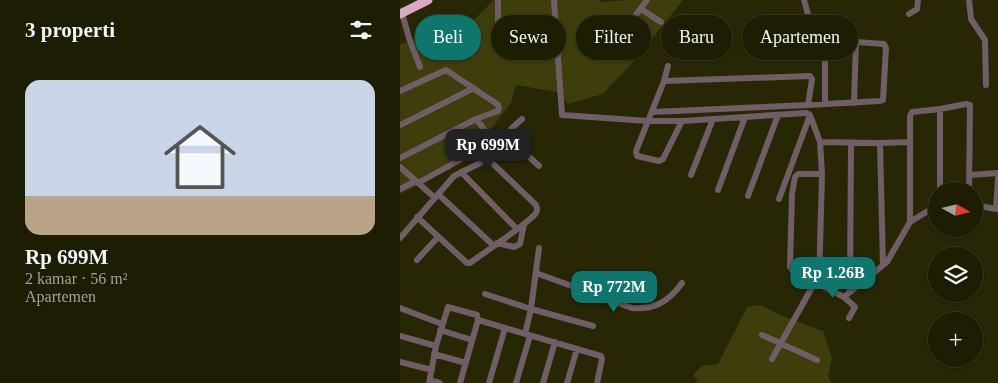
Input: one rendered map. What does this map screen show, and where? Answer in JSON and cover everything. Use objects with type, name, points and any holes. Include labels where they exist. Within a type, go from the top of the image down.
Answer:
[{"type":"highway","points":[[401,13],[428,0]]},
{"type":"street","points":[[498,0],[498,15]]},
{"type":"street","points":[[554,0],[562,115],[650,116],[880,101],[884,97],[886,46],[882,43],[858,41]]},
{"type":"street","points":[[637,15],[647,0]]},
{"type":"street","points":[[804,0],[808,15]]},
{"type":"street","points":[[909,14],[917,9],[918,0]]},
{"type":"street","points":[[969,0],[971,19],[985,40],[986,85]]},
{"type":"street","points":[[641,9],[661,21]]},
{"type":"street","points":[[401,13],[420,67]]},
{"type":"street","points":[[825,104],[826,60]]},
{"type":"street","points":[[854,103],[855,60]]},
{"type":"street","points":[[668,66],[636,154],[639,157],[658,161],[663,159],[682,121]]},
{"type":"street","points":[[400,91],[444,70],[448,70],[499,107],[498,111],[476,119],[400,158]]},
{"type":"street","points":[[664,81],[810,76],[812,79],[808,105]]},
{"type":"street","points":[[400,125],[474,88]]},
{"type":"street","points":[[910,222],[911,113],[966,104],[971,106],[970,182]]},
{"type":"street","points":[[940,109],[940,182]]},
{"type":"street","points":[[650,116],[682,121],[807,113],[810,115]]},
{"type":"street","points":[[748,196],[778,115]]},
{"type":"street","points":[[772,360],[817,283],[822,174],[820,142],[810,115]]},
{"type":"street","points":[[779,199],[810,115]]},
{"type":"street","points":[[718,190],[745,117]]},
{"type":"street","points":[[400,189],[417,182],[480,147],[484,137],[484,129],[476,119]]},
{"type":"street","points":[[400,238],[433,194],[454,176],[488,159],[506,135],[522,119]]},
{"type":"street","points":[[692,175],[713,119]]},
{"type":"street","points":[[506,135],[539,166]]},
{"type":"street","points":[[820,142],[910,142]]},
{"type":"street","points":[[850,143],[850,292]]},
{"type":"street","points":[[880,143],[883,265]]},
{"type":"street","points":[[417,217],[467,263],[470,263],[524,224],[535,214],[537,210],[536,205],[488,159]]},
{"type":"street","points":[[400,167],[495,244],[514,247],[520,244],[524,224]]},
{"type":"street","points":[[461,172],[517,229]]},
{"type":"street","points":[[970,175],[998,173]]},
{"type":"street","points":[[822,174],[797,174],[792,194],[790,267],[794,272],[844,297],[855,308],[849,318]]},
{"type":"street","points":[[983,207],[996,209],[998,178]]},
{"type":"street","points":[[844,297],[883,265],[891,256],[910,222],[928,211]]},
{"type":"street","points":[[417,260],[438,237]]},
{"type":"street","points":[[516,383],[528,335],[539,248]]},
{"type":"street","points":[[536,273],[632,308],[660,304],[668,300],[682,283]]},
{"type":"street","points":[[485,294],[592,326]]},
{"type":"street","points":[[440,383],[430,382],[436,346],[449,307],[478,315],[460,383]]},
{"type":"street","points":[[400,308],[472,340]]},
{"type":"street","points":[[478,320],[598,355],[602,358],[597,383]]},
{"type":"street","points":[[489,383],[505,328]]},
{"type":"street","points":[[762,335],[818,360]]},
{"type":"street","points":[[400,336],[436,346]]},
{"type":"street","points":[[543,383],[555,342]]},
{"type":"street","points":[[567,383],[577,349]]},
{"type":"street","points":[[434,354],[466,363]]},
{"type":"street","points":[[400,362],[432,370]]},
{"type":"shaded area","points":[[494,0],[600,0],[600,2],[683,0],[671,15],[661,15],[661,28],[651,40],[651,15],[576,15],[576,60],[635,60],[603,94],[568,104],[558,92],[516,85],[511,103],[477,147],[451,169],[400,194],[400,44],[415,40],[415,60],[481,60],[481,15],[479,15]]},
{"type":"shaded area","points":[[760,305],[782,316],[823,331],[832,358],[828,376],[831,383],[696,383],[697,380],[693,375],[702,366],[718,364],[747,307]]}]
